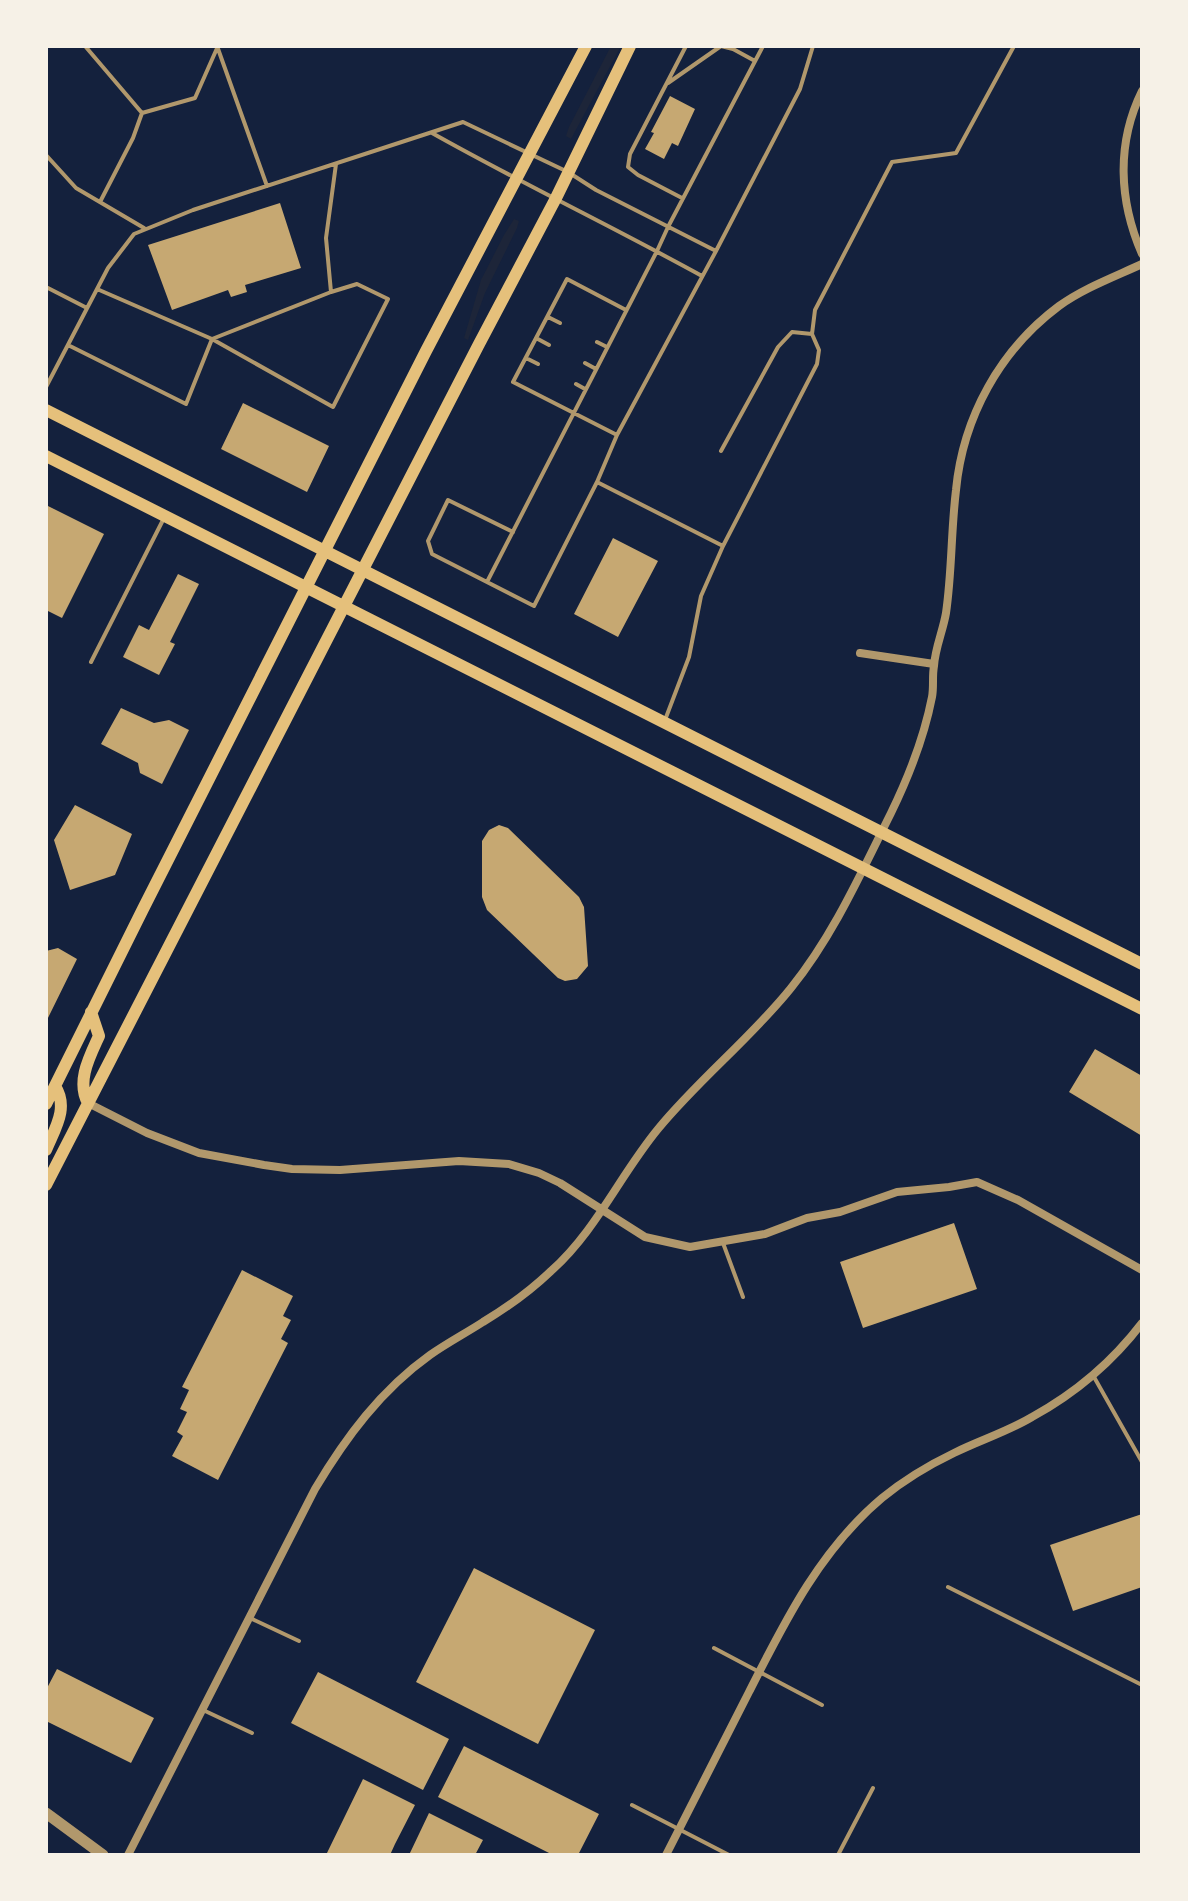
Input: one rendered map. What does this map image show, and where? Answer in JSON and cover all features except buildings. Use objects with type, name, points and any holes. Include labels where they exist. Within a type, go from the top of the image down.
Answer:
[{"type":"main road","points":[[46,1104],[50,1084],[91,1012],[426,351],[586,46]]},
{"type":"main road","points":[[47,1179],[556,198],[630,46]]},
{"type":"main road","points":[[46,410],[1142,964]]},
{"type":"main road","points":[[46,456],[1142,1009]]},
{"type":"main road","points":[[88,1103],[83,1090],[84,1072],[99,1036],[91,1012]]},
{"type":"main road","points":[[46,1150],[62,1110],[61,1099],[50,1084]]},
{"type":"street","points":[[1142,91],[1127,132],[1123,165],[1127,212],[1142,254]]},
{"type":"street","points":[[128,1855],[315,1489],[361,1419],[413,1368],[433,1352],[499,1313],[533,1287],[575,1247],[659,1127],[789,992],[831,932],[903,788],[917,753],[933,694],[934,664],[946,615],[956,486],[962,449],[974,413],[1016,347],[1044,319],[1083,291],[1142,264]]},
{"type":"street","points":[[860,653],[934,664]]},
{"type":"street","points":[[88,1103],[147,1133],[199,1153],[240,1162],[292,1169],[340,1170],[459,1161],[509,1164],[560,1183],[645,1237],[690,1247],[765,1234],[807,1218],[840,1212],[897,1192],[977,1182],[1018,1200],[1142,1270]]},
{"type":"street","points":[[666,1855],[797,1601],[826,1556],[853,1525],[911,1477],[955,1452],[1031,1418],[1066,1396],[1103,1366],[1142,1323]]},
{"type":"street","points":[[46,1813],[103,1855]]},
{"type":"lane","points":[[85,46],[142,113]]},
{"type":"lane","points":[[142,113],[195,98],[218,46]]},
{"type":"lane","points":[[218,46],[267,186]]},
{"type":"lane","points":[[683,198],[628,167],[630,154],[686,46]]},
{"type":"lane","points":[[667,83],[721,46],[755,61]]},
{"type":"lane","points":[[487,582],[763,46]]},
{"type":"lane","points":[[513,532],[448,500],[428,541],[432,554],[534,606],[597,482],[617,435],[800,89],[813,46]]},
{"type":"lane","points":[[664,722],[689,657],[701,596],[723,546],[817,364],[819,350],[812,334],[815,310],[892,162],[956,153],[1014,46]]},
{"type":"lane","points":[[100,202],[133,138],[142,113]]},
{"type":"lane","points":[[46,387],[108,268],[134,234],[193,210],[463,122],[568,172],[596,190],[716,251]]},
{"type":"lane","points":[[432,133],[702,276]]},
{"type":"lane","points":[[46,155],[76,188],[144,228]]},
{"type":"lane","points":[[331,292],[326,238],[336,164]]},
{"type":"lane","points":[[617,435],[513,382],[567,279],[626,310]]},
{"type":"lane","points":[[68,345],[186,404],[212,339],[357,284],[388,299],[333,407],[212,339],[97,289]]},
{"type":"lane","points":[[46,287],[87,308]]},
{"type":"lane","points":[[547,316],[560,323]]},
{"type":"lane","points":[[721,451],[778,347],[792,332],[812,334]]},
{"type":"lane","points":[[536,338],[549,345]]},
{"type":"lane","points":[[597,342],[607,347]]},
{"type":"lane","points":[[526,358],[538,364]]},
{"type":"lane","points":[[585,363],[596,369]]},
{"type":"lane","points":[[576,384],[585,389]]},
{"type":"lane","points":[[597,482],[723,546]]},
{"type":"lane","points":[[91,662],[165,516]]},
{"type":"lane","points":[[723,1241],[743,1297]]},
{"type":"lane","points":[[1093,1374],[1142,1462]]},
{"type":"lane","points":[[948,1587],[1142,1685]]},
{"type":"lane","points":[[249,1617],[299,1641]]},
{"type":"lane","points":[[714,1648],[822,1705]]},
{"type":"lane","points":[[202,1709],[252,1733]]},
{"type":"lane","points":[[838,1855],[873,1788]]},
{"type":"lane","points":[[632,1805],[729,1855]]},
{"type":"shaded area","points":[[611,46],[621,46],[571,139],[566,136],[569,127]]},
{"type":"shaded area","points":[[514,219],[519,221],[517,228],[485,293],[468,340],[464,338],[481,280]]}]
